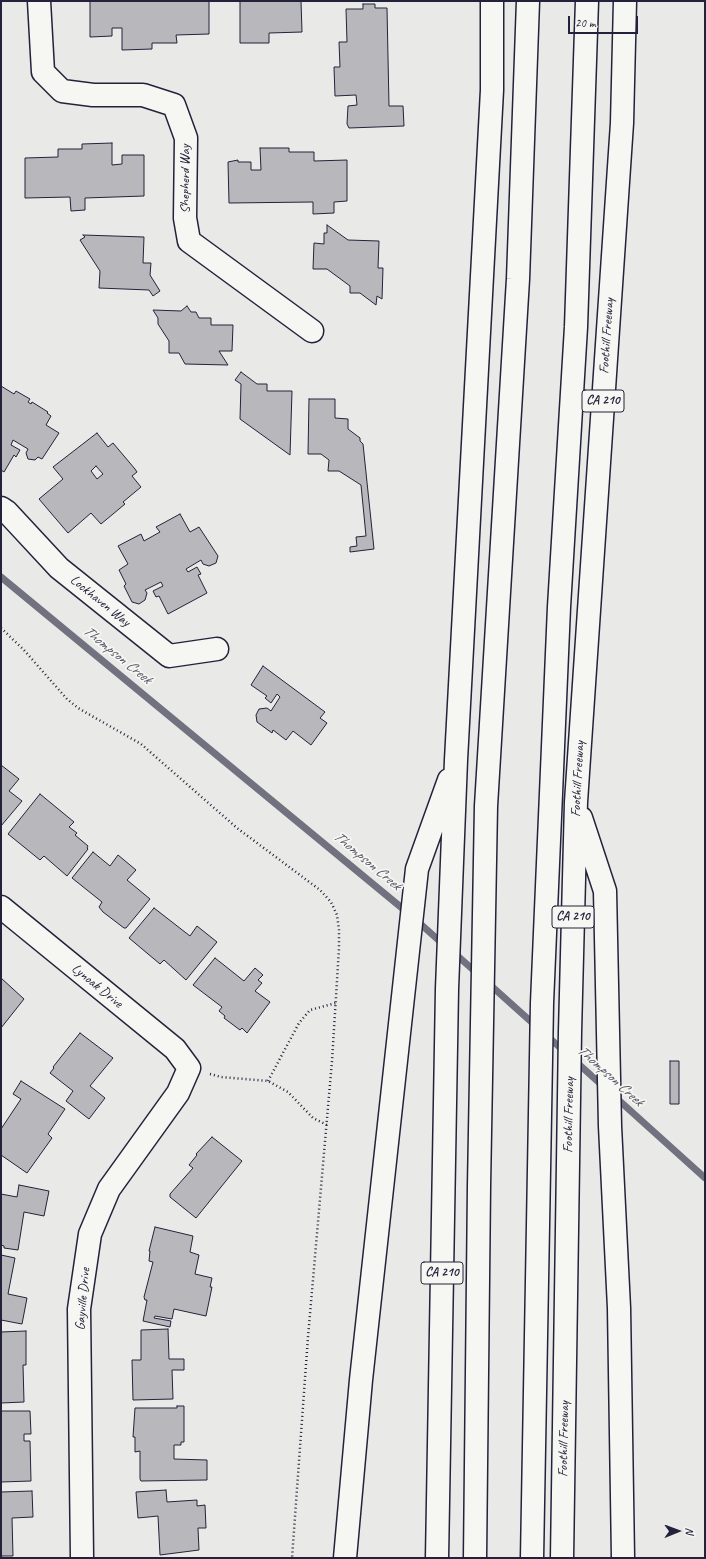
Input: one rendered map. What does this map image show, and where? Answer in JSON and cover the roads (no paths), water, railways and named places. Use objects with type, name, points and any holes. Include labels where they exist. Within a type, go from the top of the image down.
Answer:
[{"type":"main road","name":"Shepherd Way","points":[[39,1],[43,72],[62,91],[93,95],[143,95],[174,105],[186,138],[185,218],[189,240],[312,332]]},
{"type":"main road","name":"CA 210","points":[[437,1558],[447,989],[456,760],[492,90],[492,1]]},
{"type":"main road","points":[[475,1558],[486,806],[518,279],[528,1]]},
{"type":"main road","points":[[532,1558],[542,1003],[559,607],[576,327],[587,1]]},
{"type":"main road","name":"Foothill Freeway","points":[[562,1558],[570,1032],[576,802],[622,123],[625,1]]},
{"type":"main road","name":"Lockhaven Way","points":[[1,508],[7,512],[59,568],[169,656],[217,649]]},
{"type":"main road","points":[[346,1558],[362,1380],[407,948],[417,869],[456,760]]},
{"type":"main road","points":[[576,802],[605,891],[610,1126],[619,1308],[623,1558]]},
{"type":"main road","name":"Lynoak Drive","points":[[1,907],[175,1049],[189,1068]]},
{"type":"main road","name":"Gayville Drive","points":[[82,1558],[79,1309],[90,1234],[109,1189],[178,1093],[189,1068]]},
{"type":"waterway","name":"Thompson Creek","points":[[1,577],[408,913]]},
{"type":"waterway","name":"Thompson Creek","points":[[416,920],[444,945]]},
{"type":"waterway","name":"Thompson Creek","points":[[452,951],[479,975]]},
{"type":"waterway","name":"Thompson Creek","points":[[488,983],[537,1027]]},
{"type":"waterway","name":"Thompson Creek","points":[[546,1035],[565,1052]]},
{"type":"waterway","name":"Thompson Creek","points":[[574,1060],[604,1087]]},
{"type":"waterway","name":"Thompson Creek","points":[[613,1095],[705,1178]]}]
